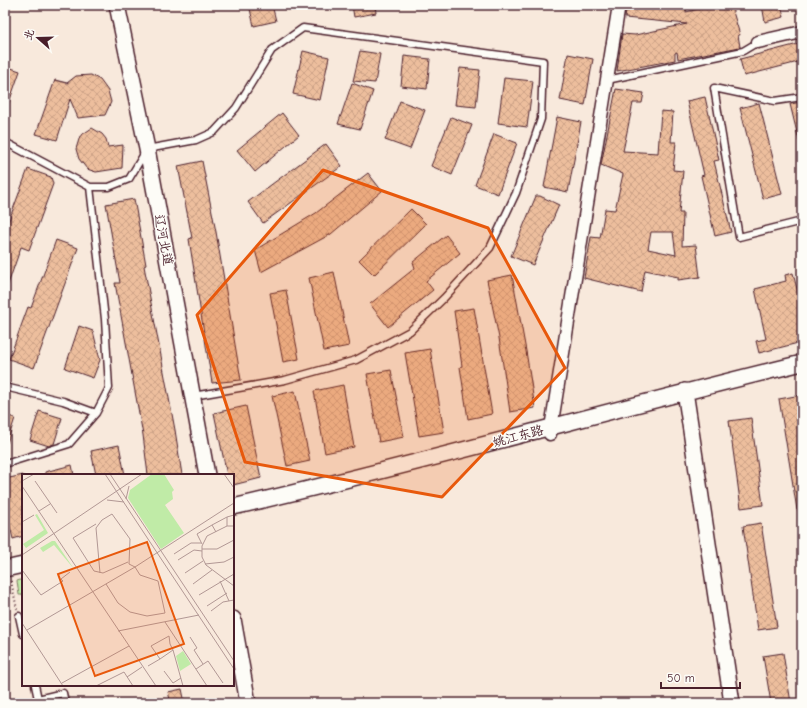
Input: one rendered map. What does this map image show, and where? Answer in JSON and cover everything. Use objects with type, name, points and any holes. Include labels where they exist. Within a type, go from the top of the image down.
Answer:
[{"type":"street","name":"辽河北道","points":[[117,5],[147,149],[207,474]]},
{"type":"street","points":[[550,431],[619,5]]},
{"type":"street","points":[[758,42],[802,32]]},
{"type":"street","name":"姚江东路","points":[[234,507],[550,431],[686,396],[802,363]]},
{"type":"street","name":"姚江东路","points":[[686,396],[802,373]]},
{"type":"street","points":[[686,396],[732,703]]},
{"type":"street","name":"姚江东路","points":[[234,515],[362,484],[550,431]]},
{"type":"street","points":[[6,567],[22,559]]},
{"type":"street","points":[[6,567],[22,565]]},
{"type":"street","points":[[234,625],[248,703]]},
{"type":"lane","points":[[5,142],[90,187],[109,187],[129,179],[147,149],[196,140],[214,132],[236,108],[272,50],[303,28],[543,61],[541,120],[516,193],[490,248],[439,303],[410,331],[356,360],[285,380],[193,396]]},
{"type":"lane","points":[[607,80],[743,51],[758,42]]},
{"type":"lane","points":[[802,98],[775,101],[714,88],[739,237],[802,221]]},
{"type":"lane","points":[[5,464],[69,444],[96,413],[109,388],[105,319],[90,187]]},
{"type":"lane","points":[[5,387],[63,401],[96,413]]},
{"type":"lane","points":[[19,616],[22,630]]},
{"type":"lane","points":[[35,686],[38,699],[63,693],[65,703]]},
{"type":"path","points":[[6,567],[19,616]]},
{"type":"highlighted area","points":[[323,170],[488,228],[565,368],[442,497],[245,462],[197,315]]},
{"type":"green space","points":[[22,579],[22,595],[19,595],[17,581]]},
{"type":"building","points":[[249,5],[272,5],[276,21],[254,26]]},
{"type":"building","points":[[352,5],[375,5],[376,13],[354,17]]},
{"type":"building","points":[[627,5],[687,5],[686,12],[716,5],[731,5],[740,35],[738,35],[740,47],[678,59],[677,52],[675,53],[675,60],[617,71],[622,34],[635,35],[687,24],[625,18]]},
{"type":"building","points":[[762,5],[781,5],[784,17],[765,22]]},
{"type":"building","points":[[802,43],[802,61],[744,76],[740,59]]},
{"type":"building","points":[[303,51],[329,57],[320,100],[293,94]]},
{"type":"building","points":[[360,51],[380,54],[375,83],[353,81]]},
{"type":"building","points":[[568,54],[593,59],[585,105],[560,100]]},
{"type":"building","points":[[404,56],[430,59],[427,89],[401,86]]},
{"type":"building","points":[[5,66],[20,71],[6,111],[5,111]]},
{"type":"building","points":[[460,68],[480,70],[476,107],[455,105]]},
{"type":"building","points":[[91,75],[100,80],[108,91],[111,102],[105,115],[78,118],[70,99],[57,140],[36,134],[55,80],[67,83],[76,76]]},
{"type":"building","points":[[504,78],[533,81],[527,127],[498,123]]},
{"type":"building","points":[[352,83],[373,91],[360,129],[338,124]]},
{"type":"building","points":[[616,89],[644,93],[642,103],[633,103],[623,151],[658,153],[661,111],[673,112],[671,142],[676,142],[673,170],[683,171],[679,213],[683,213],[682,246],[696,245],[700,277],[678,280],[678,277],[645,270],[641,292],[584,278],[591,237],[600,238],[605,209],[615,210],[623,174],[601,165]],"holes":[[[651,232],[673,232],[676,255],[648,249]]]},
{"type":"building","points":[[705,97],[719,160],[714,161],[731,232],[715,236],[701,176],[704,175],[687,101]]},
{"type":"building","points":[[400,101],[425,110],[410,149],[385,140]]},
{"type":"building","points":[[802,102],[802,140],[799,141],[790,104]]},
{"type":"building","points":[[759,103],[782,194],[763,199],[740,108]]},
{"type":"building","points":[[282,113],[299,135],[255,172],[237,150]]},
{"type":"building","points":[[451,117],[472,125],[452,175],[431,166]]},
{"type":"building","points":[[557,117],[581,122],[568,192],[544,187]]},
{"type":"building","points":[[92,128],[102,134],[106,139],[108,147],[123,145],[122,168],[96,172],[87,169],[79,159],[76,149],[80,136]]},
{"type":"building","points":[[494,134],[517,143],[498,194],[475,185]]},
{"type":"building","points":[[326,144],[342,166],[263,223],[248,202]]},
{"type":"building","points":[[202,161],[216,232],[241,380],[212,383],[189,239],[192,238],[178,166]]},
{"type":"building","points":[[28,169],[51,177],[53,184],[29,250],[21,247],[6,290],[5,231]]},
{"type":"building","points":[[368,173],[382,191],[331,234],[261,272],[255,250],[316,213]]},
{"type":"building","points":[[536,196],[540,196],[559,205],[533,265],[511,256]]},
{"type":"building","points":[[134,199],[146,265],[144,266],[182,474],[148,474],[143,435],[115,283],[120,283],[106,204]]},
{"type":"building","points":[[411,209],[426,224],[374,275],[359,260]]},
{"type":"building","points":[[446,235],[460,253],[426,281],[433,290],[388,327],[370,304],[415,268],[413,262]]},
{"type":"building","points":[[56,240],[78,248],[34,368],[9,359],[28,307],[31,308]]},
{"type":"building","points":[[334,272],[349,346],[324,351],[309,278]]},
{"type":"building","points":[[793,273],[802,309],[802,342],[759,353],[756,341],[766,339],[755,289],[786,281],[785,275]]},
{"type":"building","points":[[512,275],[535,408],[510,412],[499,338],[487,280]]},
{"type":"building","points":[[286,290],[299,359],[283,362],[270,293]]},
{"type":"building","points":[[474,308],[492,414],[468,419],[460,367],[462,366],[454,311]]},
{"type":"building","points":[[79,326],[93,331],[100,360],[93,378],[65,368]]},
{"type":"building","points":[[430,349],[444,432],[419,436],[405,353]]},
{"type":"building","points":[[391,370],[404,437],[379,442],[367,374]]},
{"type":"building","points":[[343,385],[354,447],[325,453],[314,391]]},
{"type":"building","points":[[295,391],[310,461],[287,466],[272,396]]},
{"type":"building","points":[[801,395],[802,510],[797,510],[779,399]]},
{"type":"building","points":[[246,406],[261,478],[234,485],[234,474],[227,474],[214,413]]},
{"type":"building","points":[[39,411],[62,418],[54,444],[49,446],[30,440]]},
{"type":"building","points":[[5,415],[15,418],[7,443],[5,443]]},
{"type":"building","points":[[751,418],[763,505],[741,508],[729,421]]},
{"type":"building","points":[[119,445],[125,474],[96,474],[91,451]]},
{"type":"building","points":[[72,465],[74,474],[45,474],[45,472]]},
{"type":"building","points":[[22,475],[22,536],[13,539],[5,505],[5,479]]},
{"type":"building","points":[[761,523],[777,627],[758,630],[743,526]]},
{"type":"building","points":[[783,653],[791,703],[771,703],[763,656]]},
{"type":"building","points":[[182,689],[185,703],[171,703],[168,692]]}]
